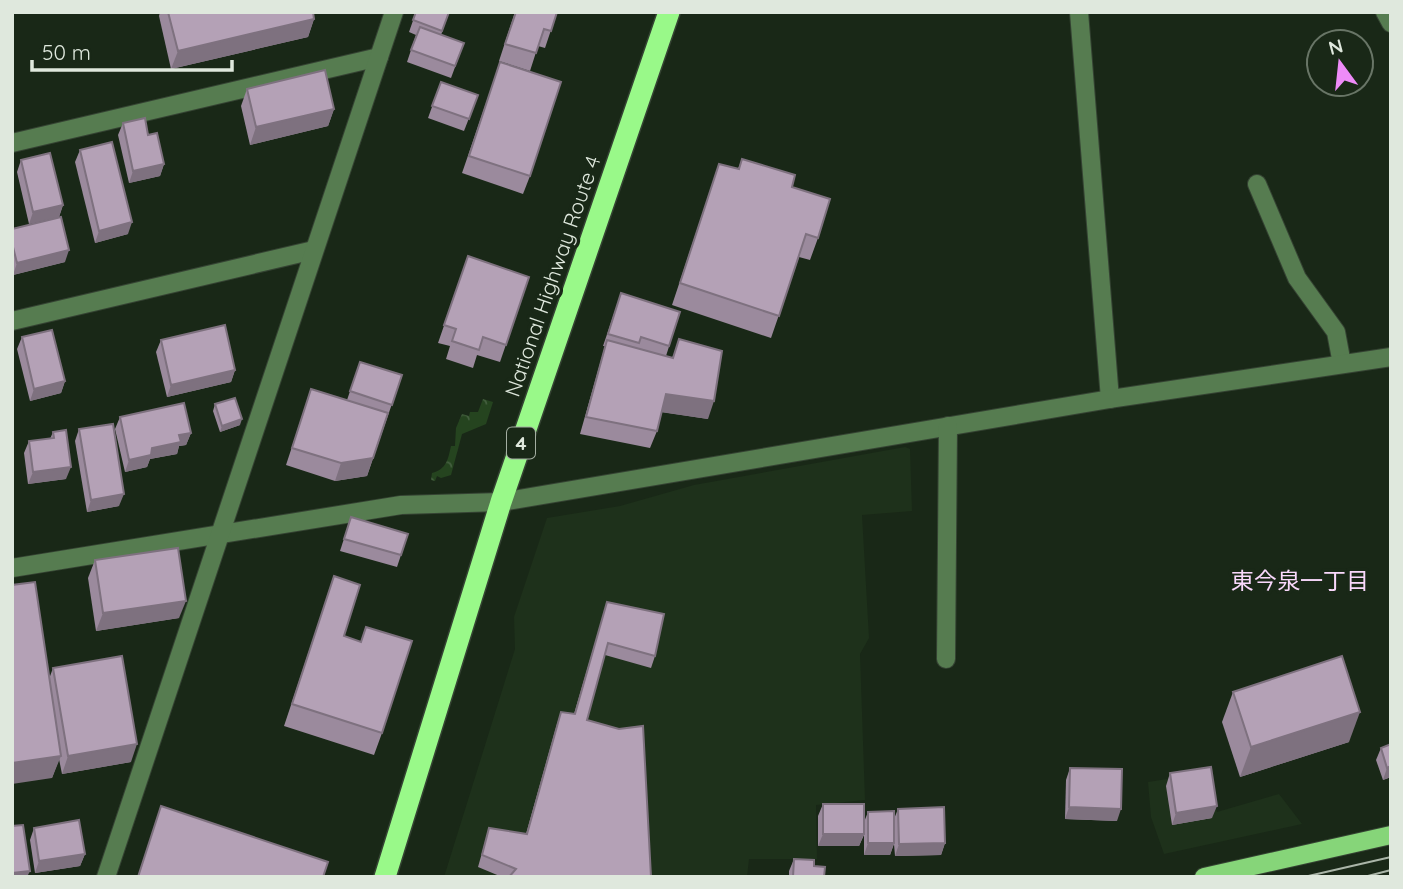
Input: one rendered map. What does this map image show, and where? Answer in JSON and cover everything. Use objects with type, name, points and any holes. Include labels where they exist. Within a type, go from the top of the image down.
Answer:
[{"type":"highway","name":"National Highway Route 4","points":[[385,877],[501,502],[669,12]]},
{"type":"main road","points":[[1204,877],[1391,835]]},
{"type":"street","points":[[106,877],[394,12]]},
{"type":"street","points":[[1079,12],[1110,398]]},
{"type":"street","points":[[1385,12],[1391,23]]},
{"type":"street","points":[[12,143],[379,57]]},
{"type":"street","points":[[1257,184],[1297,278],[1336,332],[1342,364]]},
{"type":"street","points":[[12,321],[314,250]]},
{"type":"street","points":[[12,568],[401,505],[501,502],[1110,398],[1391,357]]},
{"type":"street","points":[[946,659],[948,426]]},
{"type":"shaded area","points":[[905,447],[910,449],[912,511],[862,515],[869,638],[860,654],[865,800],[816,805],[817,859],[749,859],[747,877],[444,877],[515,649],[514,617],[547,518],[620,506],[694,485]]},
{"type":"shaded area","points":[[1205,773],[1217,812],[1279,794],[1302,824],[1164,854],[1151,817],[1148,782]]},
{"type":"green space","points":[[483,399],[493,402],[486,424],[462,434],[451,475],[441,478],[437,476],[435,481],[431,480],[432,473],[446,463],[451,446],[455,446],[456,428],[462,414],[469,416],[470,412],[478,412]]},
{"type":"building","points":[[168,12],[313,12],[314,19],[178,51]]},
{"type":"building","points":[[416,12],[449,12],[442,31],[413,20]]},
{"type":"building","points":[[516,12],[557,12],[551,31],[544,29],[536,53],[505,44]]},
{"type":"building","points":[[420,27],[464,43],[455,66],[411,50]]},
{"type":"building","points":[[500,62],[561,82],[530,176],[469,156]]},
{"type":"building","points":[[325,70],[334,109],[256,127],[247,89]]},
{"type":"building","points":[[441,82],[478,95],[469,119],[432,106]]},
{"type":"building","points":[[145,118],[148,135],[157,133],[164,164],[133,171],[123,123]]},
{"type":"building","points":[[112,142],[132,222],[99,231],[80,150]]},
{"type":"building","points":[[50,153],[63,205],[33,212],[21,160]]},
{"type":"building","points":[[742,159],[795,175],[792,187],[830,199],[818,238],[806,234],[779,316],[680,283],[719,164],[739,169]]},
{"type":"building","points":[[61,217],[69,250],[17,263],[12,229]]},
{"type":"building","points":[[468,256],[529,277],[506,345],[483,337],[479,350],[452,341],[456,329],[444,325]]},
{"type":"building","points":[[621,293],[680,312],[669,346],[641,337],[639,343],[608,334]]},
{"type":"building","points":[[225,325],[235,370],[171,385],[161,340]]},
{"type":"building","points":[[52,330],[65,381],[34,389],[22,337]]},
{"type":"building","points":[[679,339],[722,351],[714,401],[666,394],[657,431],[586,417],[607,340],[673,358]]},
{"type":"building","points":[[360,362],[402,375],[392,405],[350,391]]},
{"type":"building","points":[[311,389],[388,413],[373,458],[341,463],[292,448]]},
{"type":"building","points":[[235,398],[242,419],[222,426],[215,404]]},
{"type":"building","points":[[184,403],[191,433],[179,435],[181,442],[152,448],[151,455],[129,460],[120,417]]},
{"type":"building","points":[[113,424],[124,494],[91,500],[79,429]]},
{"type":"building","points":[[66,430],[71,467],[33,472],[29,441],[54,438],[53,432]]},
{"type":"building","points":[[351,517],[408,534],[401,555],[344,539]]},
{"type":"building","points":[[178,548],[186,601],[103,613],[95,560]]},
{"type":"building","points":[[334,576],[360,585],[344,636],[361,642],[366,627],[412,641],[382,733],[292,704]]},
{"type":"building","points":[[35,582],[61,756],[12,763],[12,585]]},
{"type":"building","points":[[607,602],[664,614],[655,656],[608,643],[587,720],[619,729],[643,726],[651,877],[509,877],[516,869],[482,855],[489,828],[527,834],[561,712],[575,714]]},
{"type":"building","points":[[122,656],[137,744],[68,756],[53,668]]},
{"type":"building","points":[[1342,656],[1360,712],[1251,747],[1233,692]]},
{"type":"building","points":[[1391,744],[1391,766],[1387,768],[1381,748]]},
{"type":"building","points":[[1211,767],[1217,806],[1176,813],[1170,773]]},
{"type":"building","points":[[1070,768],[1122,769],[1121,809],[1069,807]]},
{"type":"building","points":[[823,804],[864,804],[864,834],[823,834]]},
{"type":"building","points":[[161,806],[328,862],[323,877],[138,877]]},
{"type":"building","points":[[944,807],[945,843],[899,844],[898,809]]},
{"type":"building","points":[[894,811],[894,843],[868,843],[868,812]]},
{"type":"building","points":[[79,820],[85,854],[39,861],[34,828]]},
{"type":"building","points":[[23,825],[30,871],[12,873],[12,826]]},
{"type":"building","points":[[794,859],[814,860],[814,866],[825,867],[824,877],[793,877]]},
{"type":"tram line","points":[[1304,877],[1391,857]]},
{"type":"tram line","points":[[1364,877],[1391,870]]},
{"type":"district","name":"東今泉一丁目","points":[[1300,580]]}]
